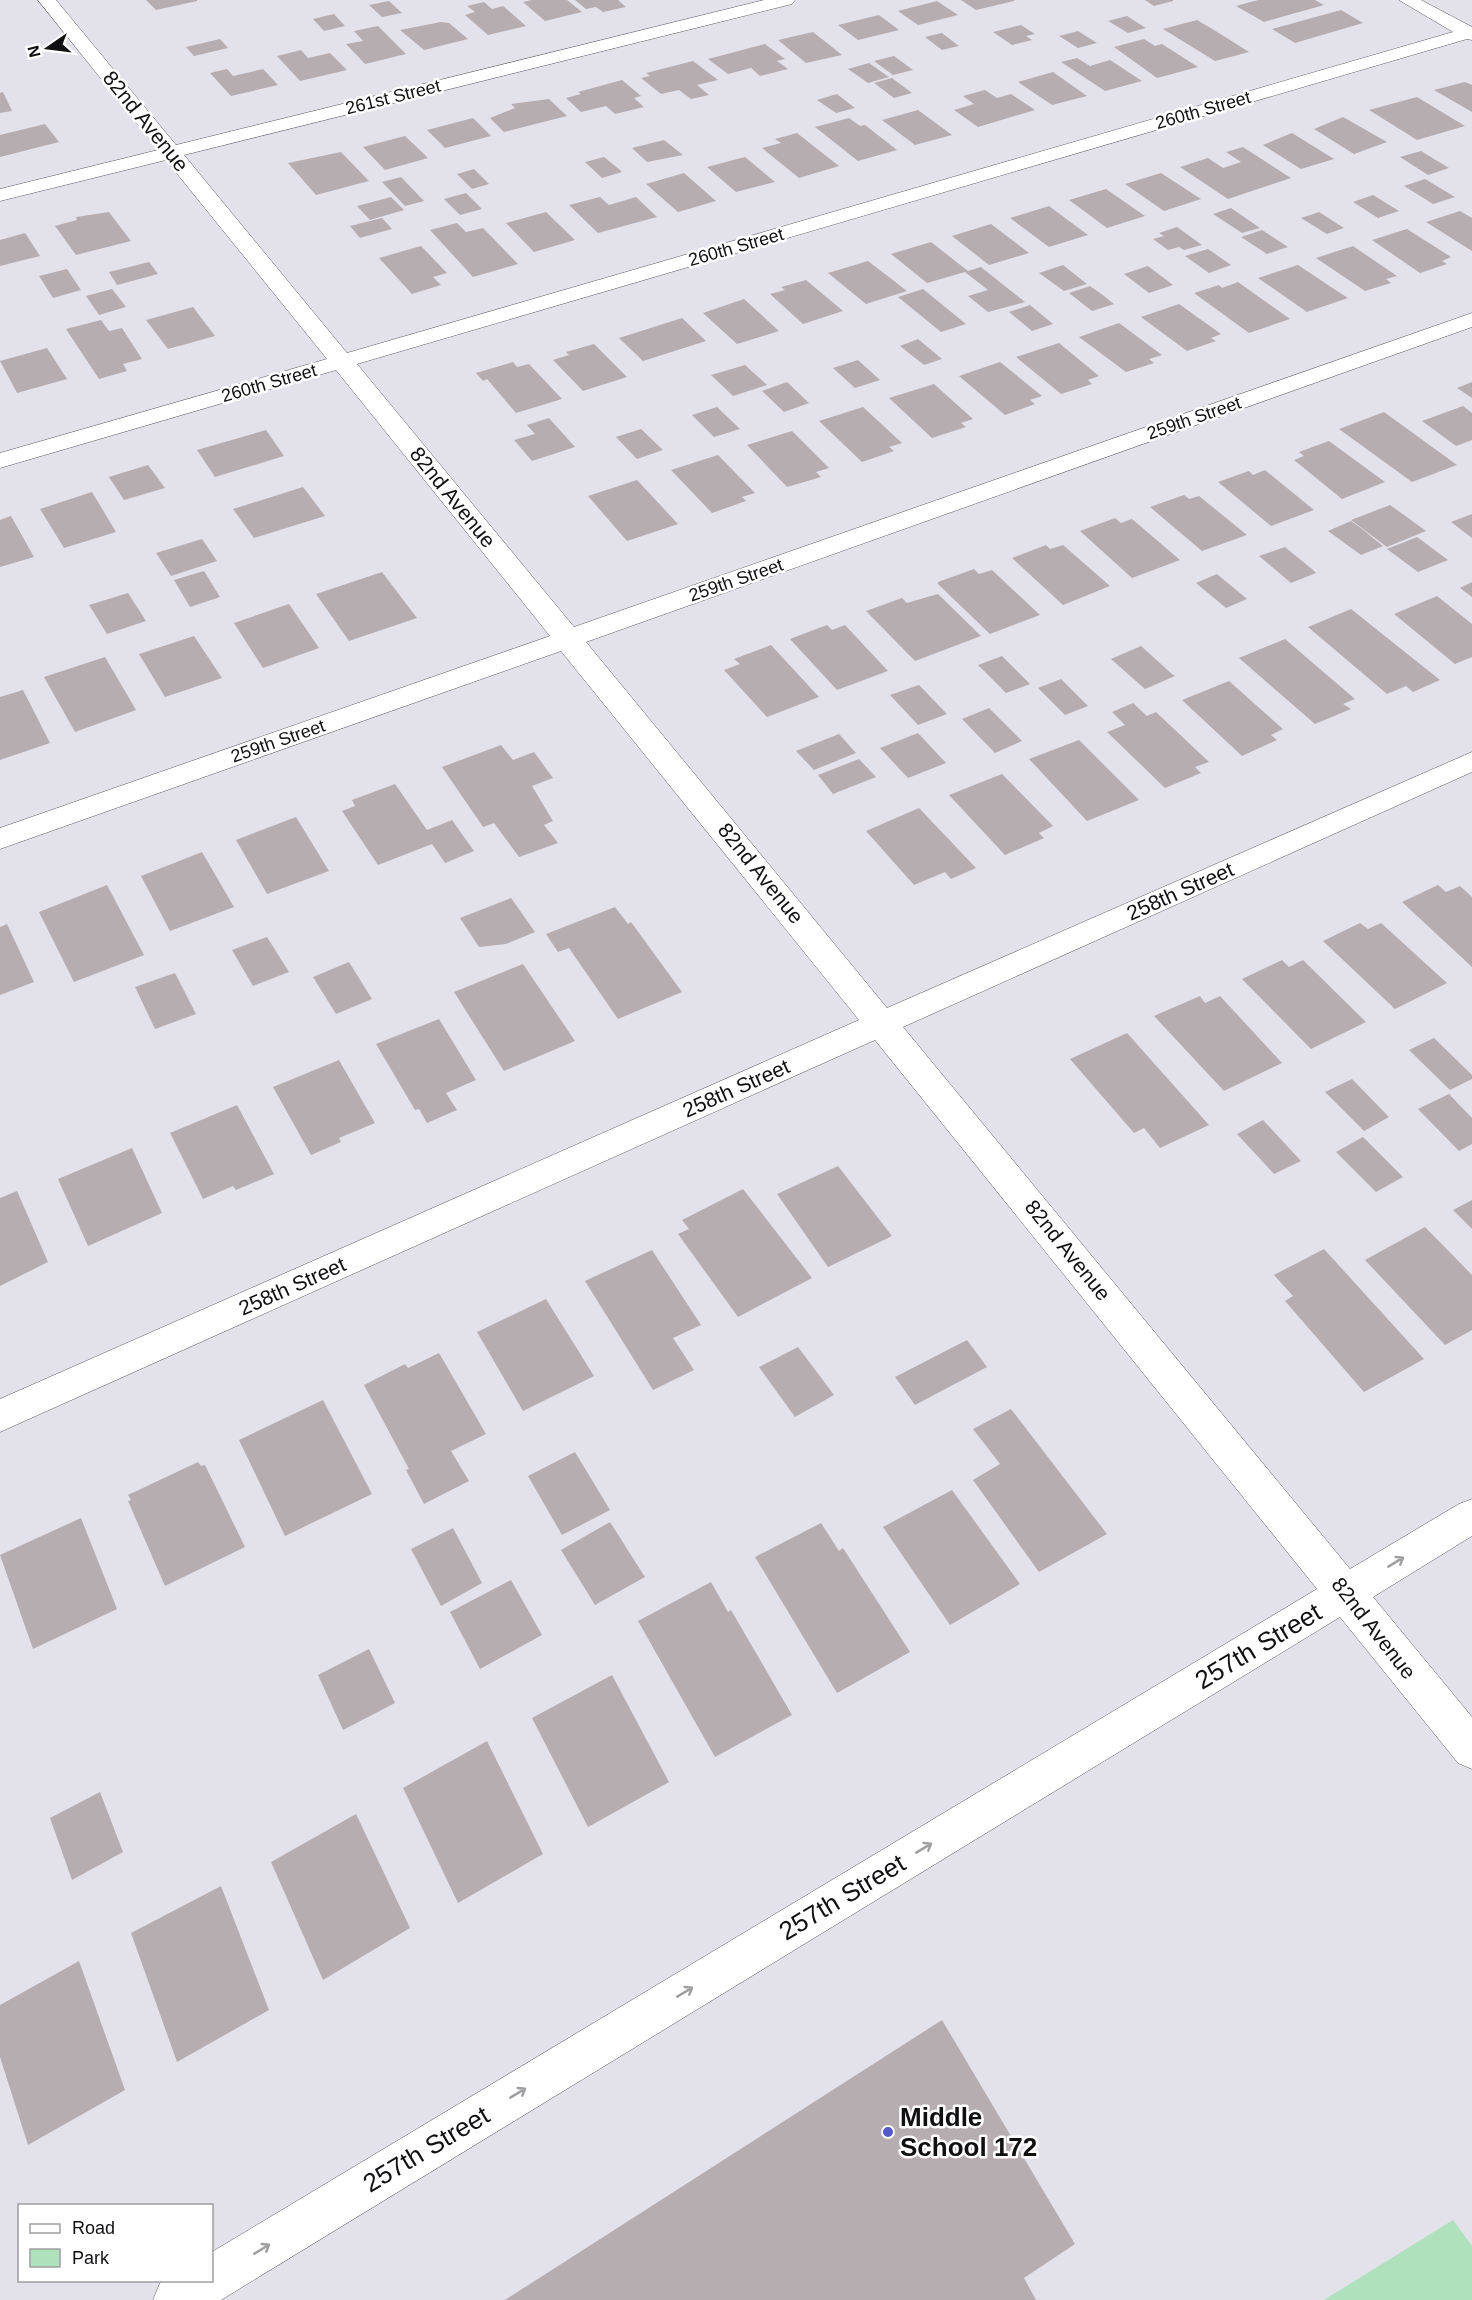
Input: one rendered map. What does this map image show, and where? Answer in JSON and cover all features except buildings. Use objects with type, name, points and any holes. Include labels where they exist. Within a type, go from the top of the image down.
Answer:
[{"type":"street","name":"82nd Avenue","points":[[47,0],[883,1023],[1472,1749]]},
{"type":"street","name":"261st Street","points":[[0,195],[786,0]]},
{"type":"street","points":[[1408,0],[1471,33]]},
{"type":"street","name":"260th Street","points":[[0,461],[1471,33]]},
{"type":"street","name":"259th Street","points":[[0,839],[1472,320]]},
{"type":"street","name":"258th Street","points":[[0,1416],[1472,760]]},
{"type":"street","name":"257th Street","points":[[213,2278],[1472,1516]]},
{"type":"street","name":"257th Street","points":[[177,2300],[207,2282]]},
{"type":"green space","points":[[1453,2220],[1472,2246],[1472,2300],[1324,2300]]},
{"type":"place","name":"Middle School 172","points":[[888,2132]]}]
